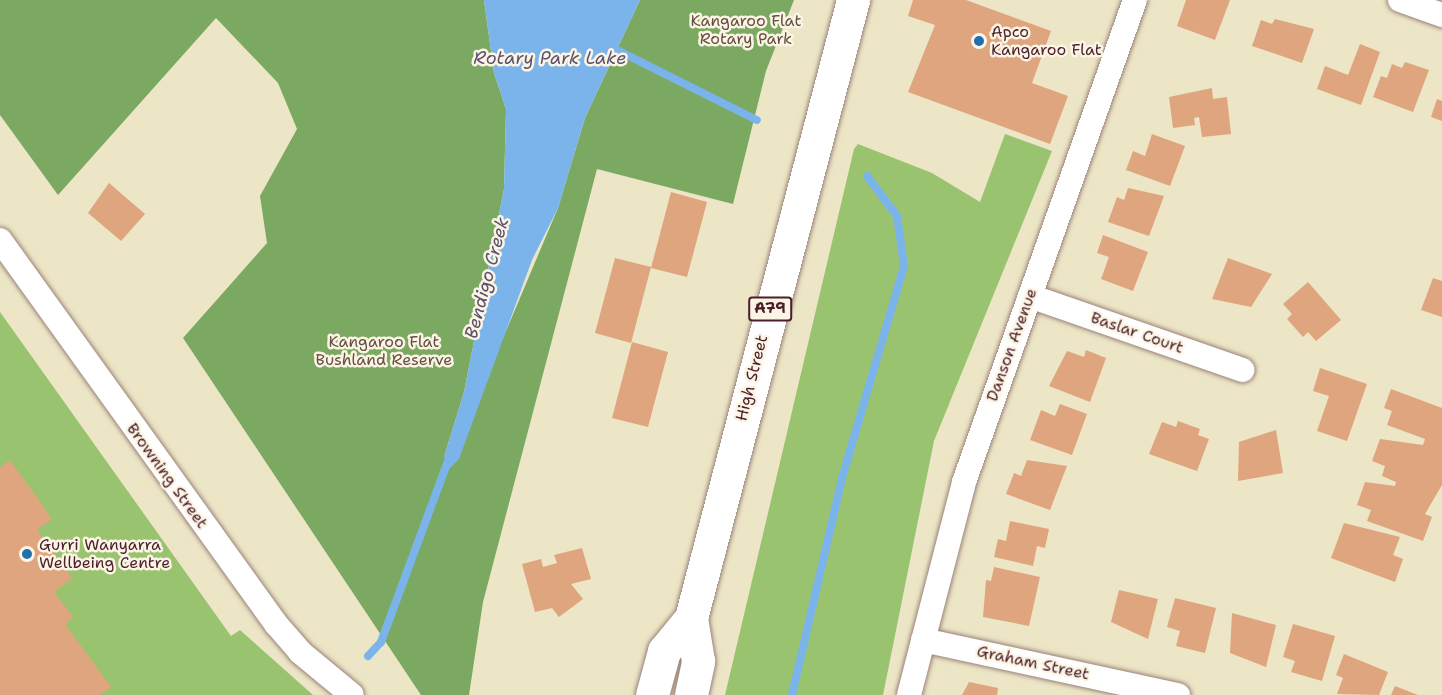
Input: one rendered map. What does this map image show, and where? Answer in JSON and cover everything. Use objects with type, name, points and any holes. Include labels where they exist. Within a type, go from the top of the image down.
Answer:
[{"type":"highway","name":"High Street","points":[[691,695],[698,661],[691,618],[853,0]]},
{"type":"highway","name":"High Street","points":[[652,695],[664,651],[691,618]]},
{"type":"street","name":"Danson Avenue","points":[[909,695],[964,482],[1135,0]]},
{"type":"street","points":[[1400,0],[1442,15]]},
{"type":"street","name":"Browning Street","points":[[0,240],[276,624],[300,652],[352,695]]},
{"type":"street","name":"Baslar Court","points":[[1030,296],[1244,370]]},
{"type":"street","name":"Graham Street","points":[[923,640],[1178,695]]},
{"type":"green space","name":"Kangaroo Flat Bushland Reserve","points":[[0,0],[484,0],[494,73],[506,109],[504,189],[464,392],[444,457],[481,390],[558,208],[585,118],[640,0],[794,0],[766,71],[733,204],[597,169],[483,602],[469,695],[421,695],[183,338],[267,243],[260,196],[297,129],[278,83],[216,18],[58,195],[0,115]]},
{"type":"green space","points":[[1005,134],[1052,151],[934,441],[883,695],[725,695],[854,149],[858,144],[932,173],[980,202]]},
{"type":"green space","points":[[0,312],[231,636],[240,630],[313,695],[0,695]]},
{"type":"water","name":"Rotary Park Lake","points":[[484,0],[640,0],[585,118],[558,208],[532,260],[459,459],[450,468],[444,457],[464,392],[504,189],[506,109],[494,73]]},
{"type":"building","points":[[913,0],[966,0],[1051,31],[1032,83],[1068,96],[1050,144],[908,92],[935,25],[908,16]]},
{"type":"building","points":[[1186,0],[1230,0],[1215,40],[1177,26]]},
{"type":"building","points":[[1275,19],[1314,29],[1302,63],[1252,46],[1261,20],[1272,24]]},
{"type":"building","points":[[1360,44],[1380,52],[1361,105],[1317,89],[1325,66],[1348,75]]},
{"type":"building","points":[[1405,62],[1429,70],[1413,112],[1373,97],[1381,76],[1387,78],[1392,64],[1402,68]]},
{"type":"building","points":[[1212,88],[1213,99],[1227,97],[1231,134],[1202,137],[1199,117],[1194,118],[1195,125],[1173,128],[1169,97]]},
{"type":"building","points":[[1437,99],[1442,101],[1442,121],[1431,117]]},
{"type":"building","points":[[1152,134],[1185,146],[1170,186],[1126,170],[1133,151],[1145,156]]},
{"type":"building","points":[[109,183],[145,214],[121,241],[88,213]]},
{"type":"building","points":[[1128,188],[1164,196],[1149,236],[1108,222],[1117,197],[1124,200]]},
{"type":"building","points":[[671,192],[707,202],[687,277],[651,268]]},
{"type":"building","points":[[1103,235],[1148,252],[1133,291],[1101,279],[1109,257],[1097,253]]},
{"type":"building","points":[[615,258],[651,267],[631,343],[595,333]]},
{"type":"building","points":[[1228,258],[1272,274],[1251,307],[1212,299]]},
{"type":"building","points":[[1433,278],[1442,281],[1442,317],[1421,310]]},
{"type":"building","points":[[1308,282],[1341,320],[1316,341],[1308,332],[1303,337],[1287,319],[1292,314],[1283,304]]},
{"type":"building","points":[[632,342],[668,352],[648,427],[612,418]]},
{"type":"building","points":[[1086,350],[1106,358],[1090,402],[1049,386],[1067,351],[1084,357]]},
{"type":"building","points":[[1320,368],[1367,384],[1347,441],[1317,431],[1329,396],[1313,391]]},
{"type":"building","points":[[1391,389],[1442,408],[1442,485],[1425,514],[1432,517],[1423,541],[1367,521],[1371,510],[1357,505],[1365,482],[1395,486],[1396,482],[1382,476],[1385,466],[1372,461],[1380,439],[1423,445],[1425,439],[1387,425],[1392,411],[1384,408]]},
{"type":"building","points":[[1060,404],[1087,414],[1072,455],[1030,440],[1041,410],[1055,416]]},
{"type":"building","points":[[1178,421],[1200,429],[1198,435],[1209,439],[1197,471],[1149,454],[1162,422],[1176,427]]},
{"type":"building","points":[[1276,430],[1283,473],[1238,481],[1239,442]]},
{"type":"building","name":"Gurri Wanyarra Wellbeing Centre","points":[[10,460],[52,519],[37,530],[72,578],[54,592],[73,617],[65,624],[111,687],[100,695],[0,695],[0,467]]},
{"type":"building","points":[[1027,460],[1067,466],[1050,510],[1006,494],[1014,473],[1021,476]]},
{"type":"building","points":[[1010,521],[1049,529],[1045,548],[1037,546],[1033,566],[994,557],[998,539],[1006,541]]},
{"type":"building","points":[[1344,523],[1400,537],[1393,555],[1403,559],[1395,582],[1331,558]]},
{"type":"building","points":[[582,548],[591,579],[571,584],[583,599],[559,617],[552,608],[535,612],[522,564],[541,559],[543,567],[557,563],[554,555]]},
{"type":"building","points":[[994,567],[1040,577],[1029,626],[983,617],[986,580],[991,581]]},
{"type":"building","points":[[1119,590],[1158,599],[1148,639],[1111,622]]},
{"type":"building","points":[[1175,598],[1216,608],[1205,653],[1176,646],[1180,631],[1167,627]]},
{"type":"building","points":[[1232,613],[1276,625],[1266,667],[1230,653]]},
{"type":"building","points":[[1293,624],[1335,636],[1322,681],[1291,672],[1295,661],[1283,657]]},
{"type":"building","points":[[1344,654],[1388,672],[1379,695],[1337,694],[1343,678],[1336,675]]},
{"type":"building","points":[[969,682],[998,688],[997,695],[962,695]]},
{"type":"building","points":[[1395,686],[1418,695],[1391,695]]},
{"type":"waterway","points":[[611,47],[757,120]]},
{"type":"waterway","points":[[792,695],[842,478],[904,266],[897,216],[867,176]]},
{"type":"waterway","name":"Bendigo Creek","points":[[368,656],[381,642],[449,458]]},
{"type":"place","name":"Apco Kangaroo Flat","points":[[979,41]]},
{"type":"place","name":"Gurri Wanyarra Wellbeing Centre","points":[[27,554]]},
{"type":"park label","name":"Kangaroo Flat Rotary Park","points":[[746,30]]}]
